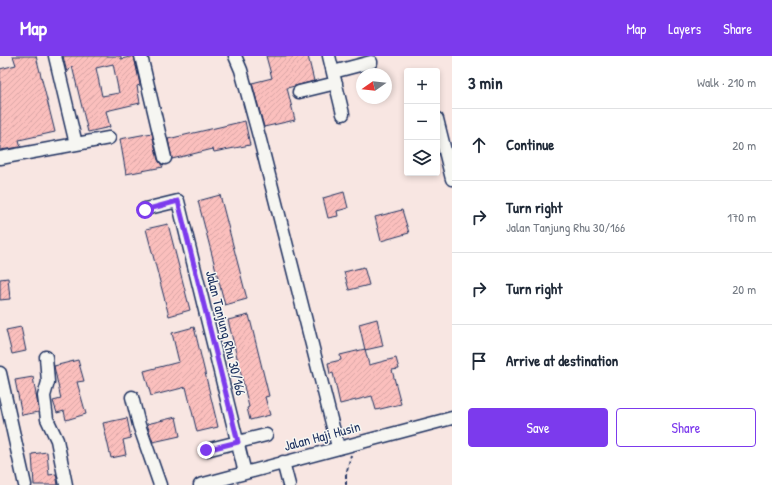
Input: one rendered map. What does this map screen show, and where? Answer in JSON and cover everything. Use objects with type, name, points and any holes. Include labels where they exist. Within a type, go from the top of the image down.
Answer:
[{"type":"street","points":[[55,56],[76,144]]},
{"type":"street","points":[[141,56],[165,158]]},
{"type":"street","points":[[235,56],[241,70],[260,140],[338,447]]},
{"type":"street","points":[[329,56],[343,114]]},
{"type":"street","points":[[299,92],[372,62]]},
{"type":"street","points":[[440,131],[452,179]]},
{"type":"street","points":[[0,158],[109,138]]},
{"type":"street","name":"Jalan Tanjung Rhu 30/166","points":[[145,210],[178,201],[245,472]]},
{"type":"street","points":[[46,358],[48,382],[44,396],[47,419],[57,440],[66,485]]},
{"type":"street","points":[[0,373],[24,485]]},
{"type":"street","points":[[132,397],[139,425],[160,485]]},
{"type":"street","name":"Jalan Haji Husin","points":[[200,485],[338,447],[452,418]]},
{"type":"street","points":[[206,450],[266,436]]},
{"type":"street","points":[[283,462],[289,485]]},
{"type":"path","points":[[346,485],[346,475],[354,443]]},
{"type":"building","points":[[13,56],[36,56],[55,132],[19,140],[21,147],[0,150],[0,69],[16,65]]},
{"type":"building","points":[[63,56],[121,56],[121,59],[134,56],[140,85],[137,86],[140,103],[106,111],[110,127],[88,132],[72,66],[67,73]],"holes":[[[113,64],[119,93],[102,96],[96,68]]]},
{"type":"building","points":[[266,56],[308,56],[314,81],[287,88],[295,120],[264,127],[252,83],[272,78]]},
{"type":"building","points":[[245,121],[250,145],[214,152],[213,149],[172,159],[168,139]]},
{"type":"building","points":[[152,133],[158,160],[163,167],[126,174],[120,139]]},
{"type":"building","points":[[344,192],[348,208],[337,211],[338,216],[328,218],[323,198]]},
{"type":"building","points":[[220,195],[247,299],[225,305],[198,201]]},
{"type":"building","points":[[402,210],[409,233],[381,241],[375,217]]},
{"type":"building","points":[[168,224],[190,310],[169,316],[146,229]]},
{"type":"building","points":[[364,267],[369,285],[349,290],[344,272]]},
{"type":"building","points":[[8,278],[10,299],[0,300],[0,279]]},
{"type":"building","points":[[249,315],[269,396],[265,397],[270,415],[250,420],[247,408],[249,407],[228,320]]},
{"type":"building","points":[[377,319],[383,346],[365,350],[359,324]]},
{"type":"building","points":[[21,327],[26,351],[12,354],[6,330]]},
{"type":"building","points":[[194,327],[218,427],[197,432],[186,387],[151,396],[144,371],[179,362],[172,333]]},
{"type":"building","points":[[365,349],[369,365],[396,358],[399,369],[392,370],[401,404],[376,410],[372,396],[340,404],[333,373],[330,374],[328,363],[341,360],[340,355]]},
{"type":"building","points":[[78,360],[84,381],[77,382],[86,414],[66,420],[64,411],[57,413],[53,401],[61,399],[54,366]]},
{"type":"building","points":[[33,377],[39,412],[22,415],[15,380]]},
{"type":"building","points":[[176,417],[180,436],[153,442],[147,424]]},
{"type":"building","points":[[127,418],[131,438],[123,440],[126,455],[111,458],[103,423]]},
{"type":"building","points":[[47,452],[49,475],[56,474],[58,485],[34,485],[32,454]]},
{"type":"route","points":[[145,210],[178,201],[238,442],[206,450]]}]
